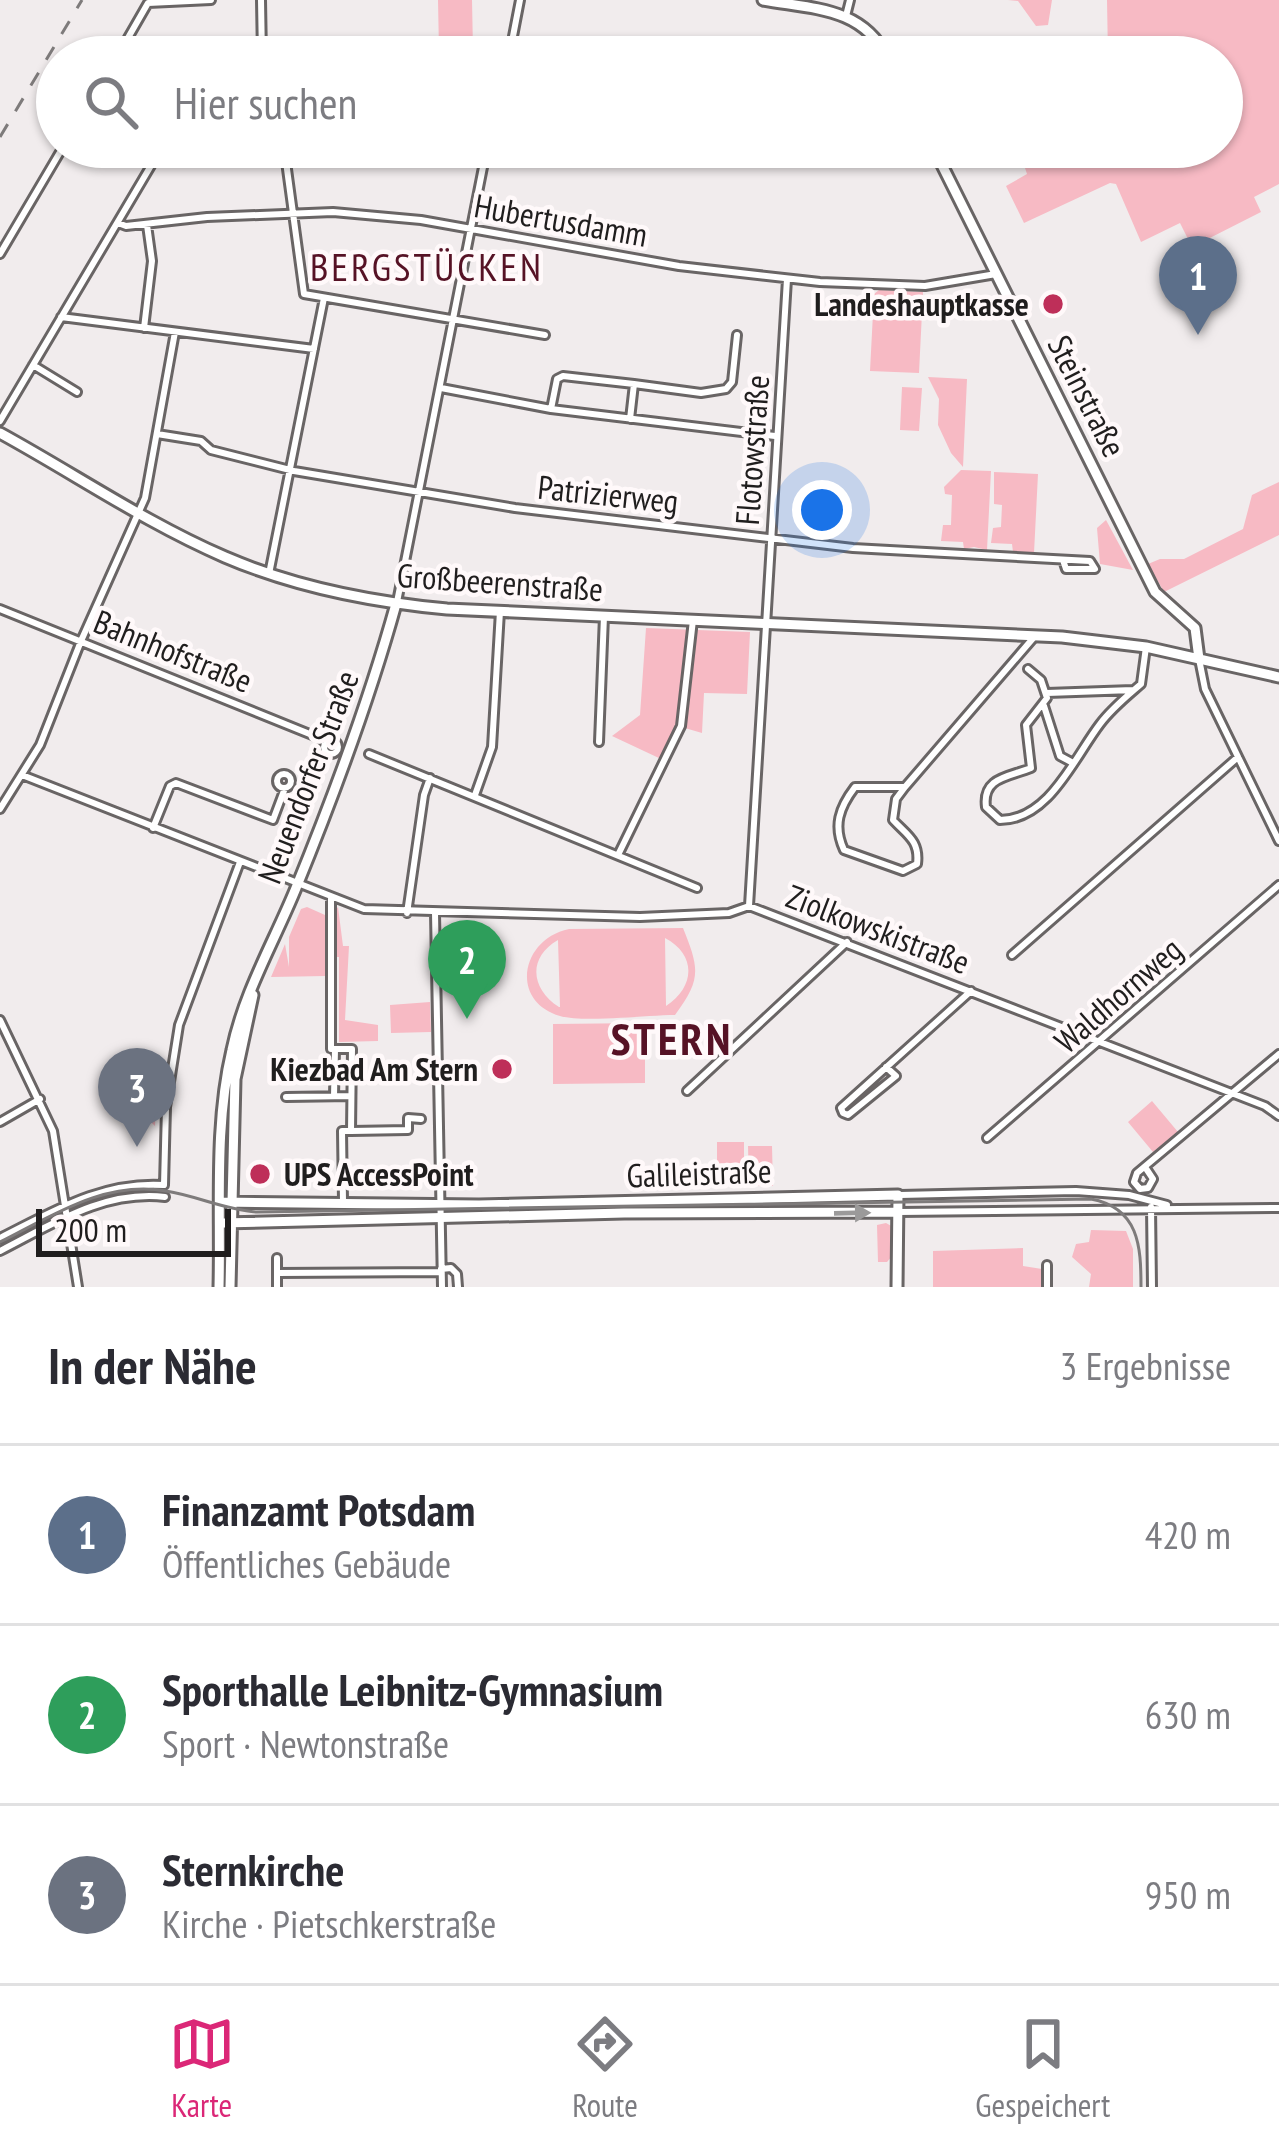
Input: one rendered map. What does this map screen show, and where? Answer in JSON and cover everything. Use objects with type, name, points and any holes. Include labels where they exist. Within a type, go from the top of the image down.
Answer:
[{"type":"street","points":[[129,36],[148,3],[211,0]]},
{"type":"street","points":[[261,0],[262,36]]},
{"type":"street","points":[[513,36],[520,0]]},
{"type":"street","points":[[763,0],[846,16],[873,36]]},
{"type":"street","points":[[846,16],[850,0]]},
{"type":"street","points":[[0,254],[51,168]]},
{"type":"street","points":[[0,421],[150,168]]},
{"type":"street","points":[[286,168],[304,294],[545,335]]},
{"type":"street","points":[[397,604],[483,168]]},
{"type":"street","name":"Steinstraße","points":[[943,168],[1155,592],[1196,628],[1199,659]]},
{"type":"street","name":"Hubertusdamm","points":[[118,223],[147,225],[290,211],[374,214],[679,266],[787,279],[925,286],[996,274]]},
{"type":"street","points":[[144,328],[152,261],[147,225]]},
{"type":"street","name":"Flotowstraße","points":[[749,906],[787,279]]},
{"type":"street","points":[[269,574],[324,298]]},
{"type":"street","points":[[61,317],[314,349]]},
{"type":"street","points":[[0,809],[40,745],[139,513],[175,332]]},
{"type":"street","points":[[551,409],[557,380],[563,376],[701,393],[726,389],[732,382],[737,335]]},
{"type":"street","points":[[33,365],[77,392]]},
{"type":"street","points":[[630,419],[634,384]]},
{"type":"street","points":[[441,388],[551,409],[777,436]]},
{"type":"street","name":"Großbeerenstraße","points":[[0,433],[207,549],[269,574],[397,604],[1035,636],[1146,646],[1279,676]]},
{"type":"street","name":"Patrizierweg","points":[[157,434],[201,441],[211,450],[290,469],[533,510],[853,548],[1090,561],[1095,569],[1066,569],[1063,560]]},
{"type":"street","name":"Neuendorfer Straße","points":[[230,1287],[226,1078],[242,1011],[351,748],[397,604]]},
{"type":"street","name":"Bahnhofstraße","points":[[0,609],[327,741]]},
{"type":"street","points":[[476,795],[492,747],[500,611]]},
{"type":"street","points":[[599,742],[604,616]]},
{"type":"street","points":[[619,853],[681,726],[693,620]]},
{"type":"street","points":[[905,787],[855,787],[839,813],[838,838],[844,850],[903,872],[917,863],[914,839],[893,820],[896,799],[1035,636]]},
{"type":"street","points":[[1028,669],[1047,693],[1026,725],[1032,765],[995,780],[985,793],[986,807],[1000,820],[1024,817],[1053,791],[1113,708],[1141,684],[1146,646]]},
{"type":"street","points":[[1199,659],[1205,688],[1279,841]]},
{"type":"street","points":[[1047,693],[1134,690]]},
{"type":"street","points":[[1043,705],[1060,756],[1073,763]]},
{"type":"street","points":[[369,754],[697,888]]},
{"type":"street","points":[[1012,955],[1238,757]]},
{"type":"street","name":"Ziolkowskistraße","points":[[22,775],[364,909],[661,916],[735,912],[749,906],[1272,1109],[1279,1116]]},
{"type":"street","points":[[407,913],[430,778]]},
{"type":"street","points":[[153,828],[170,786],[176,783],[273,820],[285,788]]},
{"type":"street","points":[[0,1238],[66,1204],[113,1187],[164,1185],[166,1107],[179,1025],[240,862]]},
{"type":"street","name":"Waldhornweg","points":[[987,1138],[1279,885]]},
{"type":"street","points":[[331,897],[334,1096]]},
{"type":"street","points":[[435,913],[442,1287]]},
{"type":"street","points":[[687,1091],[847,942]]},
{"type":"street","points":[[886,1066],[896,1076],[848,1115],[843,1113],[841,1108],[886,1066],[971,991]]},
{"type":"street","points":[[0,1020],[53,1131],[78,1287]]},
{"type":"street","points":[[334,1049],[352,1049],[351,1131]]},
{"type":"street","points":[[1145,1167],[1279,1054]]},
{"type":"street","points":[[334,1066],[352,1070]]},
{"type":"street","points":[[334,1076],[352,1070]]},
{"type":"street","points":[[334,1086],[351,1085]]},
{"type":"street","points":[[286,1096],[351,1096]]},
{"type":"street","points":[[0,1122],[40,1099]]},
{"type":"street","points":[[343,1202],[343,1131],[408,1130],[409,1118],[421,1119]]},
{"type":"street","name":"Galileistraße","points":[[226,1202],[479,1205],[1076,1191],[1176,1208],[1279,1208]]},
{"type":"street","points":[[897,1287],[898,1195]]},
{"type":"street","points":[[0,1251],[115,1198],[165,1198]]},
{"type":"street","points":[[1151,1204],[1152,1287]]},
{"type":"street","name":"Galileistraße","points":[[226,1223],[1151,1204]]},
{"type":"street","name":"Neuendorfer Straße","points":[[219,1287],[226,1223]]},
{"type":"street","points":[[278,1258],[278,1287]]},
{"type":"street","points":[[1047,1265],[1047,1287]]},
{"type":"street","points":[[277,1274],[451,1268],[458,1274],[458,1287]]},
{"type":"shaded area","points":[[438,0],[472,0],[473,36],[439,36]]},
{"type":"shaded area","points":[[1008,0],[1052,0],[1048,25],[1036,26],[1018,1]]},
{"type":"shaded area","points":[[1107,0],[1279,0],[1279,184],[1254,197],[1261,212],[1192,247],[1180,223],[1141,242],[1116,184],[1110,183],[1024,223],[1006,186],[1027,174],[1025,168],[1243,168],[1243,36],[1108,36]]},
{"type":"shaded area","points":[[879,290],[923,292],[919,373],[870,371],[874,294]]},
{"type":"shaded area","points":[[928,377],[967,379],[963,467],[938,425],[939,399]]},
{"type":"shaded area","points":[[902,387],[922,388],[919,431],[900,430]]},
{"type":"shaded area","points":[[961,470],[991,471],[987,550],[941,541],[943,525],[951,525],[952,495],[945,494],[944,487]]},
{"type":"shaded area","points":[[994,472],[1038,474],[1034,553],[1013,552],[1012,544],[991,543],[993,528],[1001,527],[1002,505],[994,504]]},
{"type":"shaded area","points":[[1279,482],[1279,535],[1164,592],[1148,564],[1184,559],[1243,529],[1252,495]]},
{"type":"shaded area","points":[[1106,520],[1133,570],[1100,564],[1097,528]]},
{"type":"shaded area","points":[[646,628],[750,632],[747,694],[704,693],[702,733],[678,726],[661,759],[612,736],[640,715]]},
{"type":"shaded area","points":[[338,907],[343,946],[349,946],[345,1020],[378,1025],[378,1041],[339,1042],[339,957],[334,957],[333,913]]},
{"type":"shaded area","points":[[301,909],[325,915],[325,976],[271,977],[285,944],[289,967],[289,937]]},
{"type":"shaded area","points":[[683,928],[695,973],[690,992],[675,1015],[584,1019],[544,1008],[533,997],[527,971],[540,945],[569,929]],"holes":[[[665,938],[683,953],[688,971],[683,990],[666,1006]],[[558,940],[560,1007],[543,991],[536,974],[541,956]]]},
{"type":"shaded area","points":[[430,1002],[431,1032],[391,1033],[390,1005]]},
{"type":"shaded area","points":[[645,1023],[645,1083],[553,1084],[553,1024]]},
{"type":"shaded area","points":[[129,1067],[137,1075],[133,1084],[139,1094],[156,1097],[155,1126],[137,1109],[120,1112],[109,1103],[106,1087]]},
{"type":"shaded area","points":[[1152,1101],[1178,1132],[1153,1152],[1128,1122]]},
{"type":"shaded area","points":[[717,1142],[744,1142],[744,1179],[717,1179]]},
{"type":"shaded area","points":[[748,1146],[772,1146],[773,1186],[749,1186]]},
{"type":"shaded area","points":[[877,1225],[893,1227],[893,1255],[887,1262],[878,1262]]},
{"type":"shaded area","points":[[1091,1230],[1126,1231],[1133,1249],[1133,1287],[1089,1287],[1091,1274],[1072,1257],[1076,1244],[1089,1242]]},
{"type":"shaded area","points":[[1023,1248],[1023,1266],[1042,1269],[1042,1287],[933,1287],[933,1251]]},
{"type":"tram line","points":[[0,1242],[100,1195],[143,1189],[257,1212],[1091,1199],[1128,1220],[1138,1244],[1141,1287]]},
{"type":"railway","points":[[60,36],[82,0]]},
{"type":"railway","points":[[0,137],[36,77]]},
{"type":"place","name":"Landeshauptkasse","points":[[1053,304]]},
{"type":"place","name":"Finanzamt Potsdam","points":[[1198,335]]},
{"type":"place","name":"Sporthalle Leibnitz-Gymnasium","points":[[467,1019]]},
{"type":"place","name":"Kiezbad Am Stern","points":[[502,1069]]},
{"type":"place","name":"Sternkirche","points":[[137,1147]]},
{"type":"place","name":"UPS AccessPoint","points":[[260,1174]]},
{"type":"district","name":"BERGSTÜCKEN","points":[[427,267]]},
{"type":"district","name":"STERN","points":[[672,1039]]}]
